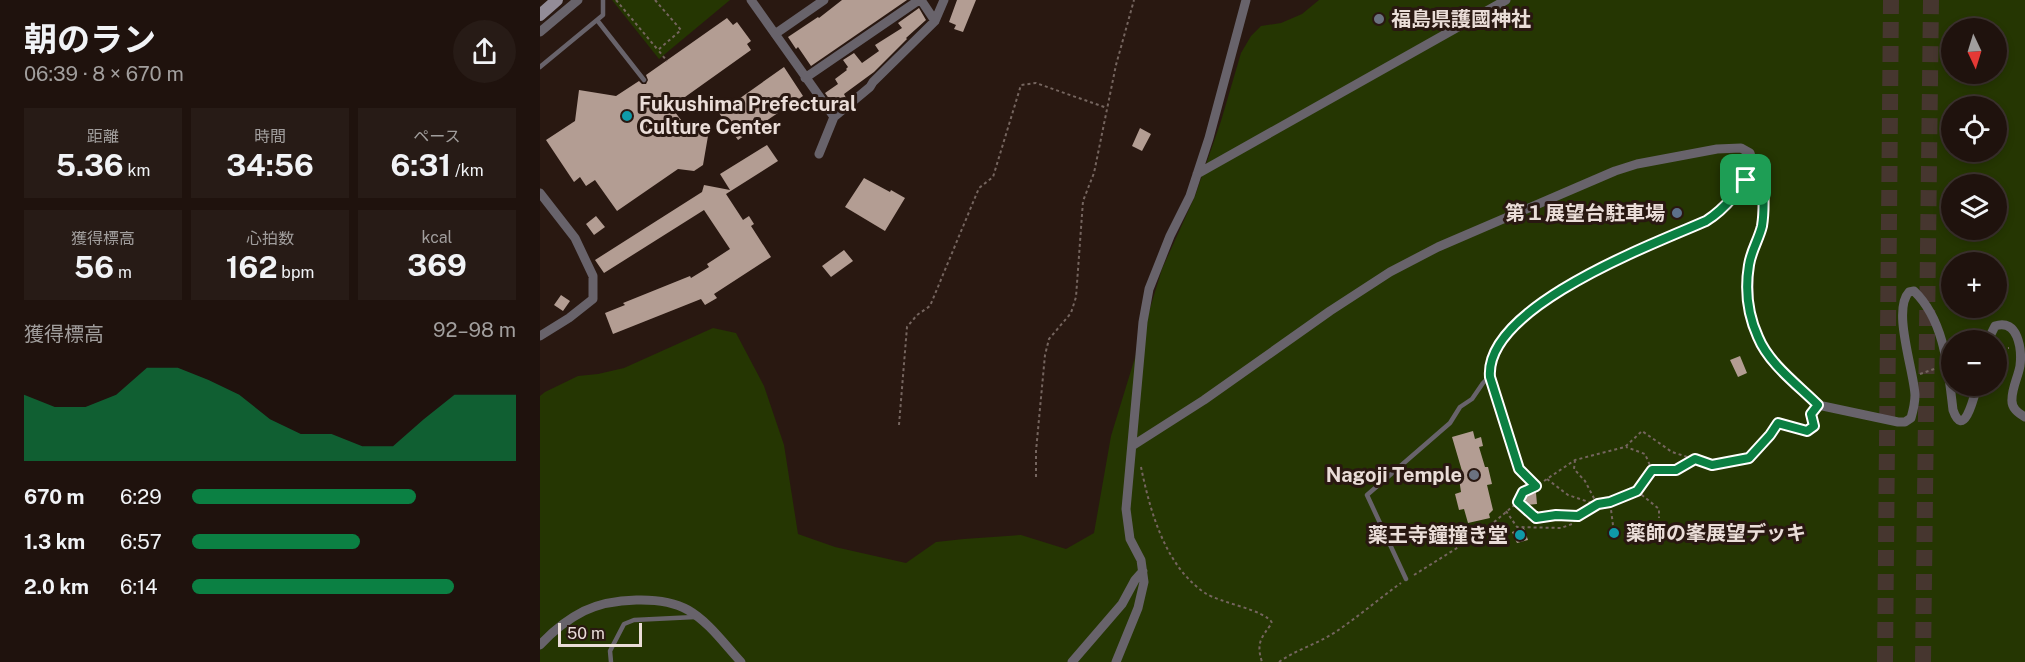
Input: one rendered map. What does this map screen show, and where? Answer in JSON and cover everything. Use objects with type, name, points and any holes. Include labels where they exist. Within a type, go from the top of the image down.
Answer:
[{"type":"street","points":[[540,15],[557,0]]},
{"type":"street","points":[[540,32],[578,0]]},
{"type":"street","points":[[752,0],[834,117]]},
{"type":"street","points":[[775,34],[824,0]]},
{"type":"street","points":[[805,78],[920,0],[935,21]]},
{"type":"street","points":[[819,154],[834,117],[870,87],[935,21],[944,0]]},
{"type":"street","points":[[1116,662],[1141,600],[1144,582],[1139,553],[1130,539],[1126,509],[1143,322],[1149,289],[1197,174],[1246,0]]},
{"type":"street","points":[[1197,174],[1506,0]]},
{"type":"street","points":[[1132,446],[1204,400],[1330,311],[1390,272],[1438,247],[1615,171],[1637,164],[1717,149],[1741,148],[1750,153],[1762,183],[1762,223],[1749,264],[1748,285],[1750,316],[1758,338],[1771,358],[1818,405],[1905,422],[1911,418],[1915,395],[1903,310],[1903,302],[1910,292],[1914,291],[1923,300],[1936,325],[1941,343]]},
{"type":"street","points":[[1536,486],[1519,469],[1490,377],[1489,366],[1500,340],[1540,304],[1572,283],[1721,212],[1746,180],[1753,164]]},
{"type":"street","points":[[540,193],[574,238],[593,276],[593,299],[569,318],[540,336]]},
{"type":"street","points":[[1993,330],[1995,326],[2003,323],[2011,326],[2017,334],[2020,365],[2012,402],[2015,410],[2025,417]]},
{"type":"street","points":[[1951,396],[1953,410],[1960,419],[1969,415],[1974,396]]},
{"type":"street","points":[[1072,662],[1122,604],[1135,580],[1143,571]]},
{"type":"street","points":[[540,645],[585,611],[622,602],[650,600],[672,603],[690,610],[741,662]]},
{"type":"lane","points":[[540,67],[603,15],[603,0]]},
{"type":"lane","points":[[597,20],[644,80]]},
{"type":"lane","points":[[1406,579],[1367,495],[1450,423],[1460,406],[1472,399],[1490,377]]},
{"type":"lane","points":[[611,662],[610,651],[624,624],[634,620],[698,617]]},
{"type":"path","points":[[616,0],[667,61]]},
{"type":"path","points":[[655,0],[681,30],[658,50]]},
{"type":"path","points":[[1036,477],[1036,451],[1045,355],[1049,339],[1071,313],[1076,297],[1083,201],[1098,157],[1107,108],[1134,0]]},
{"type":"path","points":[[899,425],[907,327],[917,315],[930,306],[979,188],[993,177],[1021,85],[1036,83],[1107,108]]},
{"type":"path","points":[[1912,378],[1941,366]]},
{"type":"path","points":[[1578,516],[1556,515],[1536,518],[1518,502],[1523,492],[1575,460],[1625,447],[1642,431],[1672,452],[1712,465],[1749,458],[1778,423],[1807,431],[1814,426],[1811,414],[1818,405]]},
{"type":"path","points":[[1132,446],[1138,452],[1149,503],[1157,525],[1181,570],[1206,594],[1228,604],[1261,614],[1270,620],[1271,625],[1260,640],[1259,650],[1262,662]]},
{"type":"path","points":[[1625,447],[1645,454],[1652,470]]},
{"type":"path","points":[[1652,470],[1676,470],[1695,459]]},
{"type":"path","points":[[1575,460],[1574,469],[1585,481],[1598,504]]},
{"type":"path","points":[[1506,511],[1517,526],[1561,528],[1572,524],[1578,516],[1598,504],[1610,502],[1637,491],[1652,470]]},
{"type":"path","points":[[1547,479],[1568,495],[1598,504]]},
{"type":"path","points":[[1637,491],[1659,509],[1659,518]]},
{"type":"path","points":[[1610,502],[1613,525]]},
{"type":"green space","points":[[612,0],[730,0],[659,59]]},
{"type":"green space","points":[[1319,0],[2025,0],[2025,662],[540,662],[540,396],[578,376],[624,368],[713,328],[736,333],[764,386],[784,445],[798,534],[835,547],[906,563],[936,542],[1021,535],[1066,549],[1094,533],[1111,436],[1162,269],[1195,196],[1241,53],[1251,36],[1261,26],[1281,23],[1302,14]]},
{"type":"building","points":[[842,0],[907,0],[811,66],[788,37],[819,18]]},
{"type":"building","points":[[957,0],[976,0],[963,32],[954,29],[956,25],[949,22]]},
{"type":"building","points":[[919,8],[926,20],[874,72],[844,94],[846,98],[835,107],[825,93],[838,84],[835,79],[847,70],[848,67],[843,60],[854,53],[862,63],[879,51],[875,45],[902,28],[898,23]]},
{"type":"building","name":"Fukushima Prefectural Culture Center","points":[[727,18],[733,25],[737,22],[751,41],[747,44],[751,50],[671,107],[685,125],[703,129],[708,136],[703,165],[694,171],[678,169],[617,211],[595,180],[586,186],[580,177],[574,182],[546,140],[575,121],[579,90],[616,96],[639,81],[646,84],[648,80],[646,75]]},
{"type":"building","points":[[784,67],[803,96],[738,140],[719,113]]},
{"type":"building","points":[[1140,128],[1151,134],[1142,151],[1132,146]]},
{"type":"building","points":[[767,145],[778,161],[726,194],[743,220],[749,216],[754,224],[751,226],[771,257],[714,294],[717,298],[705,305],[701,299],[613,334],[605,313],[625,305],[623,303],[690,276],[691,278],[709,267],[707,264],[730,249],[704,210],[604,273],[595,260],[702,192],[704,185],[730,190],[720,174]]},
{"type":"building","points":[[864,178],[905,198],[885,231],[845,207]]},
{"type":"building","points":[[596,216],[605,227],[594,235],[586,224]]},
{"type":"building","points":[[844,250],[853,261],[831,277],[822,266]]},
{"type":"building","points":[[561,295],[570,301],[563,311],[554,305]]},
{"type":"building","points":[[1740,356],[1747,373],[1738,377],[1730,360]]},
{"type":"building","name":"Nagoji Temple","points":[[1473,431],[1475,439],[1481,437],[1483,446],[1479,447],[1485,467],[1488,467],[1492,484],[1487,485],[1493,510],[1489,514],[1490,518],[1468,523],[1464,509],[1459,510],[1455,494],[1461,492],[1458,472],[1462,471],[1452,437]]},
{"type":"building","points":[[1536,493],[1537,504],[1526,505],[1525,494]]},
{"type":"building","name":"薬王寺鐘撞き堂","points":[[1524,528],[1528,540],[1517,543],[1512,532]]},
{"type":"tunnel","points":[[1885,662],[1891,0]]},
{"type":"tunnel","points":[[1923,662],[1931,0]]},
{"type":"place","name":"福島県護國神社","points":[[1379,19]]},
{"type":"place","name":"Fukushima Prefectural Culture Center","points":[[627,116]]},
{"type":"place","name":"第１展望台駐車場","points":[[1677,213]]},
{"type":"place","name":"Nagoji Temple","points":[[1474,475]]},
{"type":"place","name":"薬師の峯展望デッキ","points":[[1614,533]]},
{"type":"place","name":"薬王寺鐘撞き堂","points":[[1520,535]]},
{"type":"route","points":[[1753,164],[1759,171],[1762,183],[1763,205],[1762,223],[1749,264],[1750,316],[1762,347],[1818,405],[1811,414],[1814,426],[1807,431],[1778,423],[1749,458],[1712,465],[1695,459],[1676,470],[1652,470],[1637,491],[1610,502],[1598,504],[1578,516],[1556,515],[1536,518],[1518,502],[1523,492],[1536,486],[1519,469],[1490,377],[1489,366],[1500,340],[1540,304],[1572,283],[1721,212],[1746,180],[1753,164]]}]
